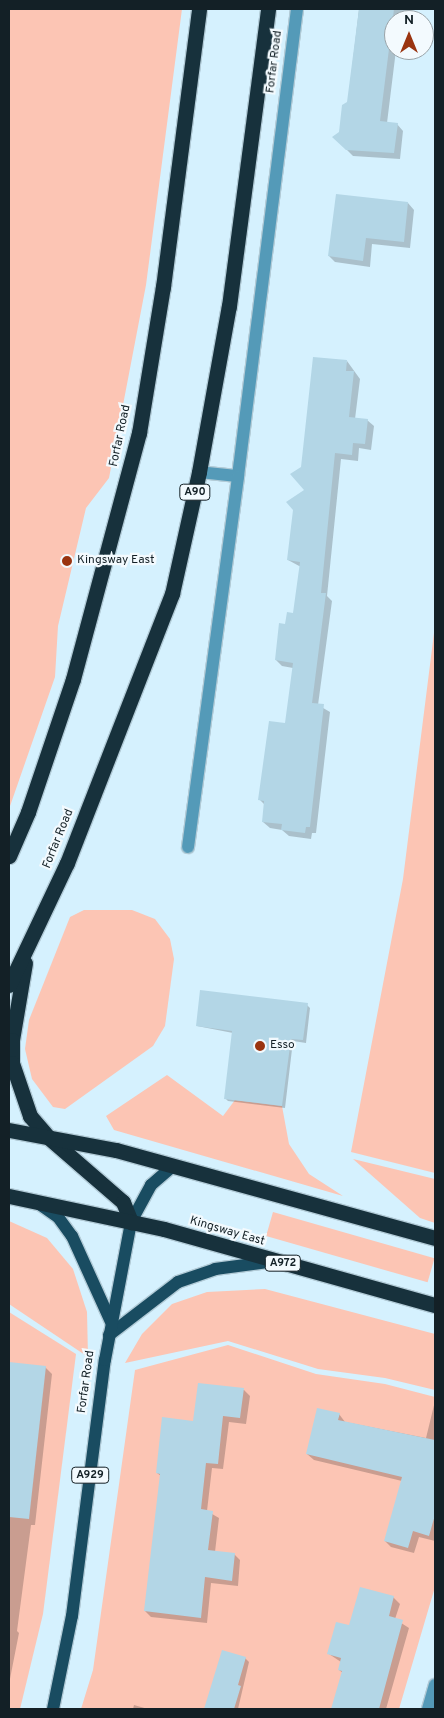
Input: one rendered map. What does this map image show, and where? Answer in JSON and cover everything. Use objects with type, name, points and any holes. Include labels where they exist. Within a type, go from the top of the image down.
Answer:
[{"type":"highway","name":"Forfar Road","points":[[9,856],[28,812],[73,679],[139,433],[163,287],[199,9]]},
{"type":"highway","name":"Forfar Road","points":[[9,985],[28,951],[67,863],[172,594],[199,472],[229,306],[268,9]]},
{"type":"highway","name":"A90","points":[[28,951],[12,1040],[12,1063],[30,1116],[48,1137]]},
{"type":"highway","points":[[9,1130],[116,1150],[435,1238]]},
{"type":"highway","points":[[48,1137],[123,1202],[131,1222]]},
{"type":"highway","points":[[9,1186],[36,1202]]},
{"type":"highway","name":"Kingsway East","points":[[9,1196],[131,1222],[435,1305]]},
{"type":"main road","name":"Forfar Road","points":[[53,1709],[72,1616],[110,1328],[131,1222],[151,1185],[172,1167]]},
{"type":"main road","points":[[36,1202],[58,1217],[72,1236],[110,1328],[178,1282],[216,1269],[275,1261]]},
{"type":"street","name":"Forfar Road","points":[[188,847],[238,476],[297,9]]},
{"type":"street","points":[[199,472],[238,476]]},
{"type":"street","points":[[428,1709],[435,1685]]},
{"type":"shaded area","points":[[9,9],[182,9],[146,285],[109,478],[86,508],[58,626],[55,677],[9,809]]},
{"type":"shaded area","points":[[435,625],[435,1173],[351,1152],[403,879]]},
{"type":"shaded area","points":[[84,910],[132,910],[155,919],[170,939],[174,959],[165,1026],[153,1046],[65,1109],[53,1107],[32,1079],[25,1049],[29,1020],[70,917]]},
{"type":"shaded area","points":[[167,1075],[223,1116],[235,1100],[282,1106],[289,1144],[309,1174],[343,1196],[114,1130],[106,1116]]},
{"type":"shaded area","points":[[353,1159],[435,1179],[435,1223],[420,1218]]},
{"type":"shaded area","points":[[273,1212],[434,1258],[428,1282],[266,1236]]},
{"type":"shaded area","points":[[9,1221],[47,1238],[73,1269],[87,1312],[88,1357],[9,1304]]},
{"type":"shaded area","points":[[265,1289],[435,1334],[435,1390],[385,1378],[318,1369],[228,1341],[125,1363],[142,1334],[172,1304],[207,1292]]},
{"type":"shaded area","points":[[9,1312],[76,1354],[43,1614],[20,1709],[9,1709]]},
{"type":"shaded area","points":[[228,1345],[316,1374],[385,1384],[435,1397],[435,1587],[399,1709],[81,1709],[93,1670],[135,1370]]},
{"type":"building","points":[[359,9],[394,9],[384,10],[384,60],[388,60],[380,121],[398,123],[394,153],[346,150],[332,137],[339,132],[342,105],[347,102]]},
{"type":"building","points":[[336,194],[408,202],[404,242],[366,238],[363,261],[328,256]]},
{"type":"building","points":[[313,357],[347,360],[346,371],[354,371],[349,417],[368,419],[365,444],[353,443],[352,455],[335,453],[321,593],[326,593],[312,703],[324,704],[310,827],[306,827],[305,833],[281,830],[282,824],[262,822],[264,801],[258,800],[269,721],[285,723],[293,663],[275,660],[279,623],[285,624],[287,612],[293,613],[300,562],[287,560],[293,510],[286,502],[304,490],[290,474],[301,467]]},
{"type":"building","name":"Esso","points":[[200,990],[308,1003],[303,1040],[291,1039],[282,1106],[224,1099],[232,1031],[196,1026]]},
{"type":"building","points":[[9,1362],[46,1366],[29,1519],[9,1517]]},
{"type":"building","points":[[198,1383],[244,1388],[240,1418],[223,1416],[218,1464],[206,1463],[201,1509],[213,1511],[208,1550],[235,1553],[232,1581],[205,1577],[201,1618],[144,1611],[160,1474],[156,1473],[162,1417],[193,1421]]},
{"type":"building","points":[[317,1408],[340,1413],[338,1420],[435,1440],[435,1515],[429,1536],[413,1531],[408,1548],[384,1541],[402,1477],[306,1454]]},
{"type":"building","points":[[360,1587],[394,1596],[389,1616],[403,1620],[379,1709],[331,1709],[342,1671],[338,1670],[341,1658],[327,1654],[336,1622],[349,1625]]},
{"type":"building","points":[[222,1650],[246,1657],[238,1685],[241,1686],[234,1709],[204,1709]]},
{"type":"place","name":"Kingsway East","points":[[67,561]]},
{"type":"place","name":"Esso","points":[[260,1046]]}]
